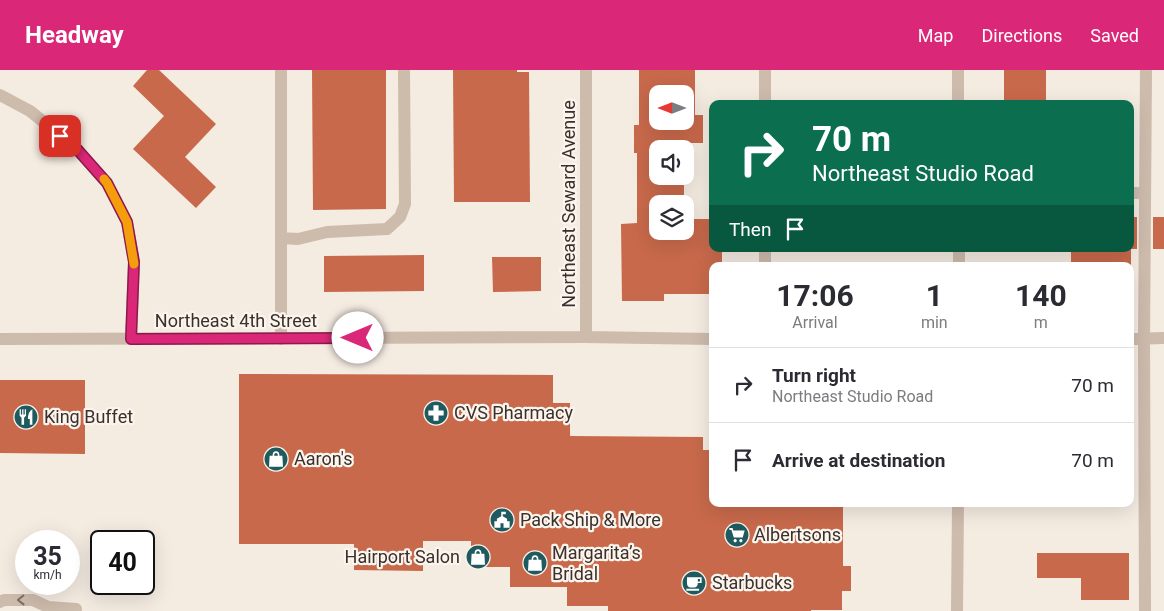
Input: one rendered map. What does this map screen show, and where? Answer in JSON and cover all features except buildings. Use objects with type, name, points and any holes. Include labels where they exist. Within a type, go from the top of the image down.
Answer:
[{"type":"street","points":[[281,70],[281,339]]},
{"type":"street","points":[[281,238],[298,239],[327,232],[388,229],[400,217],[405,204],[404,70]]},
{"type":"street","name":"Northeast Seward Avenue","points":[[586,70],[586,337]]},
{"type":"street","points":[[765,70],[765,100]]},
{"type":"street","points":[[958,70],[958,100]]},
{"type":"street","points":[[1145,611],[1144,338],[1146,70]]},
{"type":"street","points":[[0,95],[30,111],[76,148],[107,183],[127,222],[134,262],[131,339]]},
{"type":"street","points":[[1134,193],[1145,193]]},
{"type":"street","name":"Northeast 4th Street","points":[[0,339],[709,338]]},
{"type":"street","points":[[1134,339],[1164,338]]},
{"type":"street","points":[[957,611],[958,507]]},
{"type":"street","points":[[0,602],[4,600],[33,600],[45,609],[76,609]]},
{"type":"slow traffic","points":[[104,179],[127,222],[134,264]]},
{"type":"place","name":"CVS Pharmacy","points":[[436,413]]},
{"type":"place","name":"King Buffet","points":[[26,417]]},
{"type":"place","name":"Aaron's","points":[[276,459]]},
{"type":"place","name":"Pack Ship & More","points":[[502,520]]},
{"type":"place","name":"Albertsons","points":[[737,535]]},
{"type":"place","name":"Hairport Salon","points":[[478,557]]},
{"type":"place","name":"Margarita’s Bridal","points":[[535,563]]},
{"type":"place","name":"Starbucks","points":[[694,583]]},
{"type":"route","points":[[60,136],[76,148],[107,183],[127,222],[134,262],[131,339],[358,338]]}]
